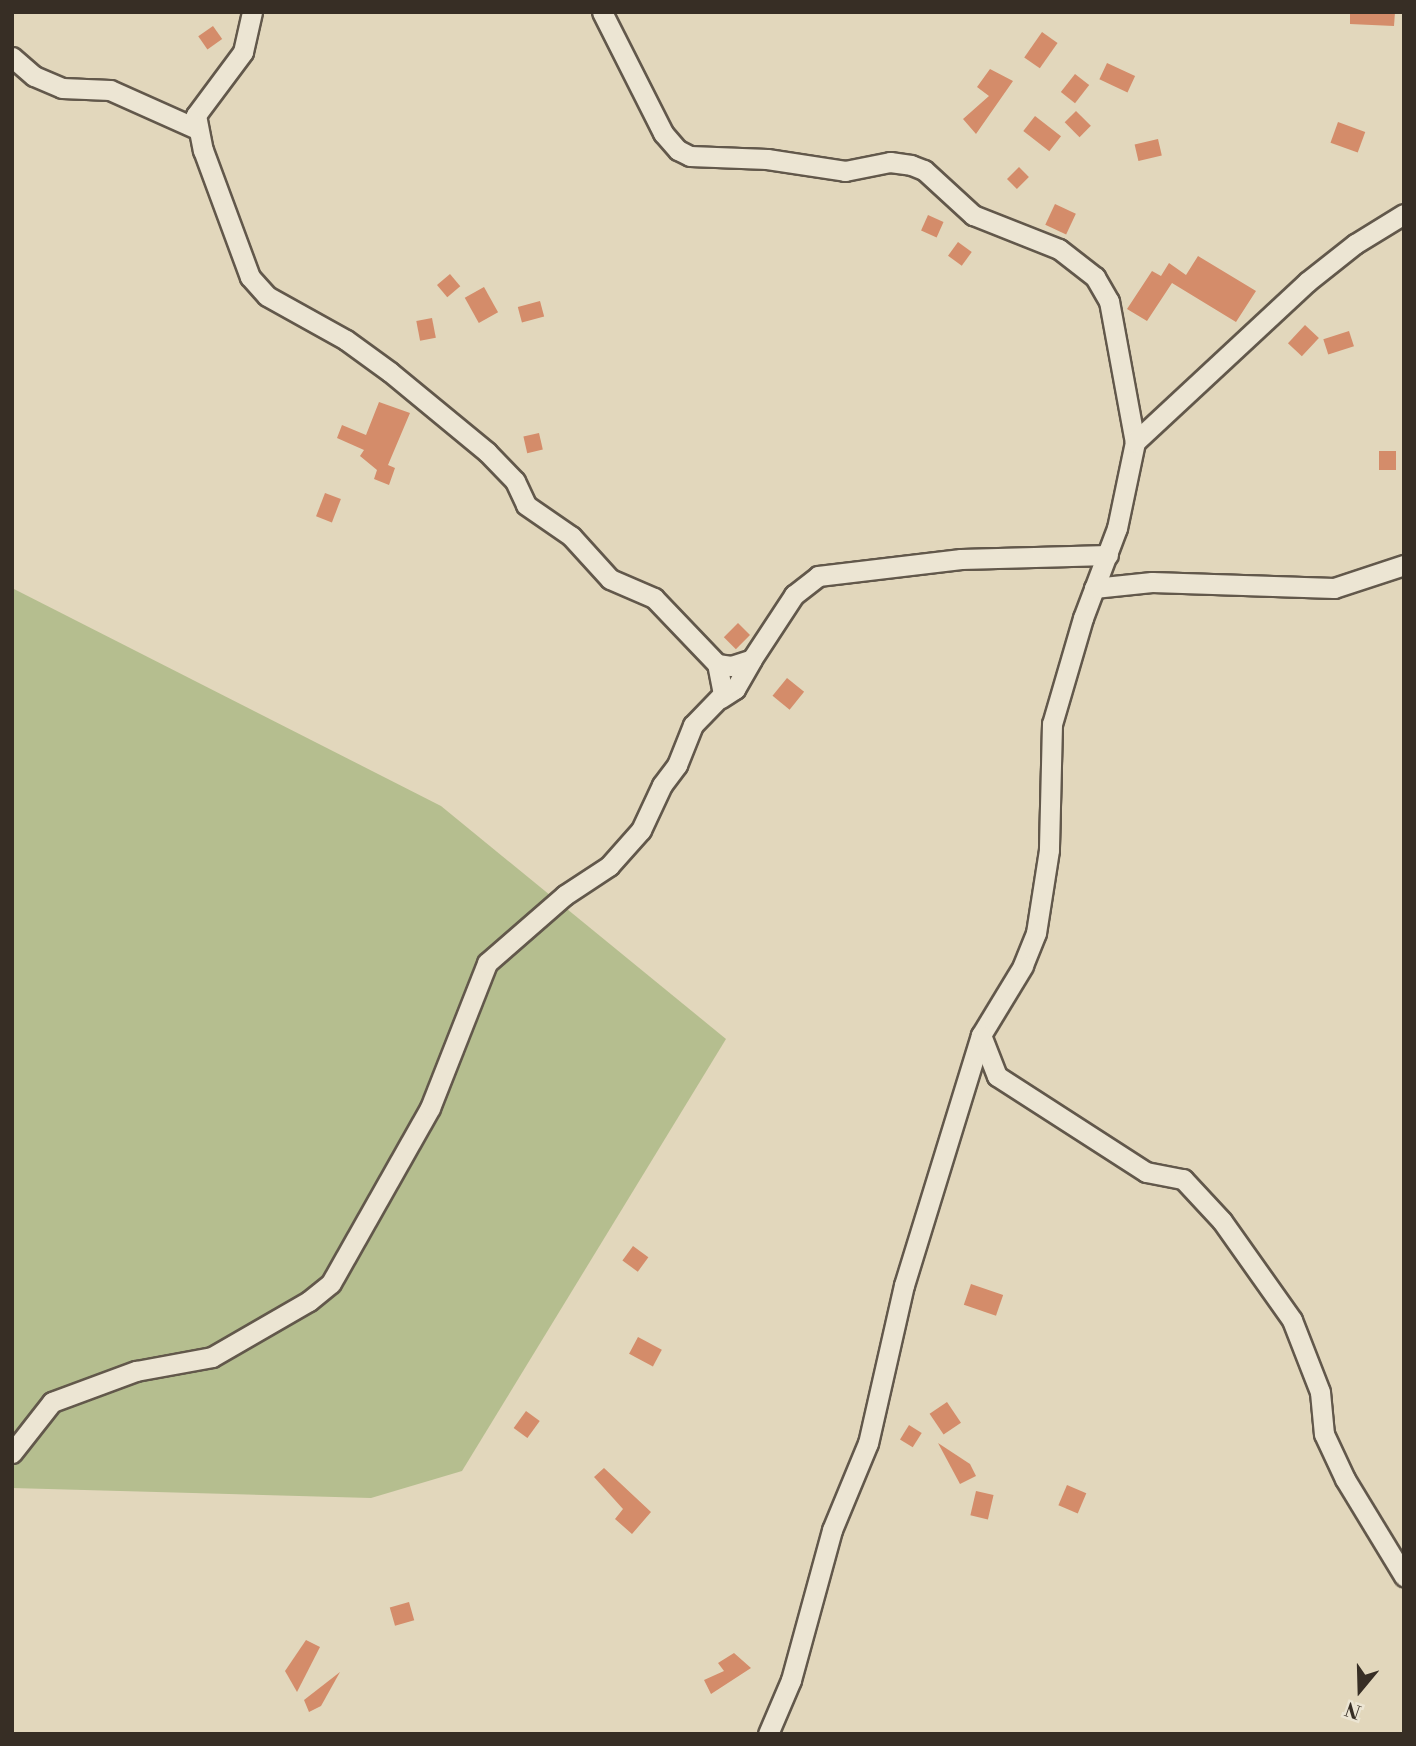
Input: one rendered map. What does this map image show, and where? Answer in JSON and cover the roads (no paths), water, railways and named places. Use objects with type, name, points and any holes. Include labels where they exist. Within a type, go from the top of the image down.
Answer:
[{"type":"street","points":[[252,12],[243,52],[196,115],[197,129],[250,277],[267,296],[346,340],[390,372],[487,452],[515,481],[526,505],[571,536],[610,579],[654,598],[717,664],[731,666],[752,659]]},
{"type":"street","points":[[603,12],[663,132],[678,150],[690,156],[767,159],[835,170],[890,162],[911,165],[924,170],[974,215],[1059,249],[1095,277],[1109,301],[1135,442],[1108,555],[1094,588],[1052,724],[1049,850],[1036,933],[1023,966],[981,1035],[904,1285],[868,1443],[832,1530],[791,1680],[768,1734]]},
{"type":"street","points":[[12,57],[34,76],[62,88],[110,90],[197,129]]},
{"type":"street","points":[[1135,442],[1307,282],[1355,244],[1404,214]]},
{"type":"street","points":[[12,1453],[52,1402],[136,1371],[212,1357],[309,1301],[331,1283],[430,1108],[487,963],[565,895],[609,866],[641,830],[662,785],[677,765],[693,725],[720,698],[735,689],[794,595],[818,576],[961,559],[1108,555]]},
{"type":"street","points":[[1094,588],[1152,582],[1334,588],[1404,565]]},
{"type":"street","points":[[717,664],[720,698]]},
{"type":"street","points":[[981,1035],[997,1076],[1146,1172],[1183,1179],[1222,1221],[1292,1320],[1320,1392],[1324,1434],[1345,1479],[1404,1576]]}]
